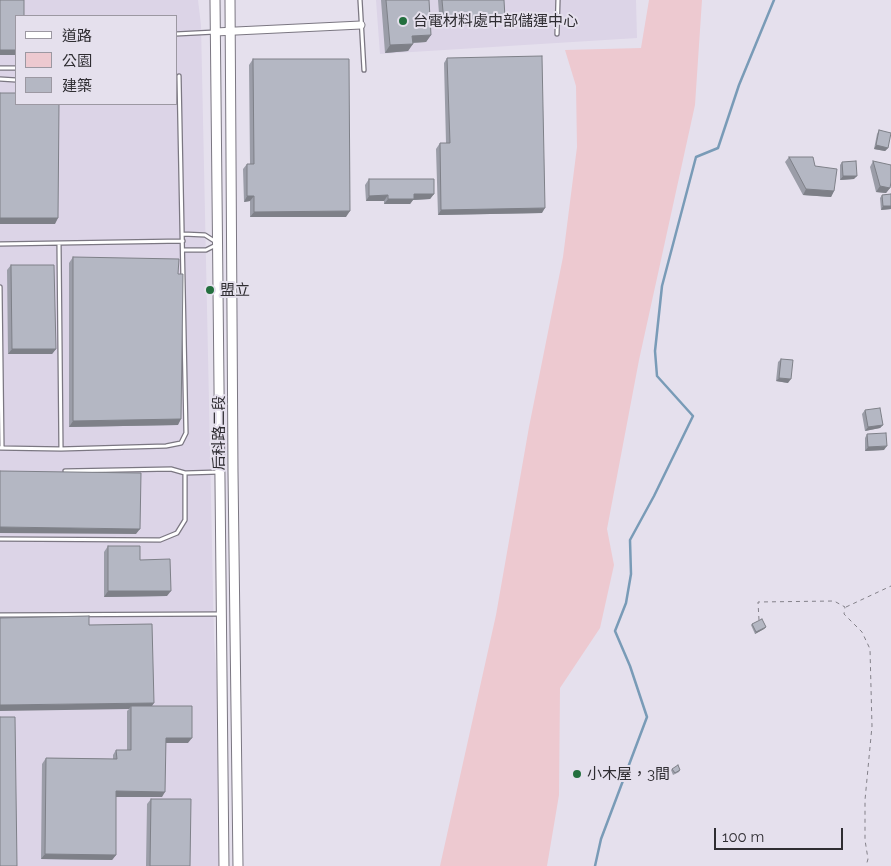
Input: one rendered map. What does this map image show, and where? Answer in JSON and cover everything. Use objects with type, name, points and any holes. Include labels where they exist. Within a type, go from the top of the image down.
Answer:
[{"type":"street","name":"后科路二段","points":[[215,0],[224,866]]},
{"type":"street","name":"后科路二段","points":[[230,0],[238,866]]},
{"type":"street","points":[[215,32],[361,25]]},
{"type":"street","points":[[218,243],[232,244]]},
{"type":"street","points":[[220,614],[236,614]]},
{"type":"lane","points":[[360,0],[364,70]]},
{"type":"lane","points":[[557,34],[558,0]]},
{"type":"lane","points":[[178,34],[215,32]]},
{"type":"lane","points":[[0,68],[15,68]]},
{"type":"lane","points":[[0,287],[1,448],[61,449],[166,446],[181,443],[186,433],[179,76]]},
{"type":"lane","points":[[0,79],[15,80]]},
{"type":"lane","points":[[183,234],[204,235],[218,243],[206,250],[183,250]]},
{"type":"lane","points":[[0,244],[183,241]]},
{"type":"lane","points":[[59,244],[61,449]]},
{"type":"lane","points":[[65,471],[171,469],[185,473],[220,472]]},
{"type":"lane","points":[[0,539],[160,540],[177,532],[185,520],[185,473]]},
{"type":"lane","points":[[0,615],[220,614]]},
{"type":"path","points":[[845,607],[891,586]]},
{"type":"path","points":[[759,620],[758,602],[834,601],[845,607]]},
{"type":"path","points":[[845,607],[844,614],[862,632],[870,649],[872,726],[864,800],[865,840],[868,859],[866,866]]},
{"type":"shaded area","points":[[0,0],[198,0],[201,25],[214,639],[229,866],[0,866]]},
{"type":"shaded area","points":[[376,0],[636,0],[637,38],[380,54]]},
{"type":"green space","points":[[649,0],[702,0],[695,105],[639,360],[607,529],[614,565],[600,628],[560,688],[559,795],[547,866],[440,866],[496,615],[529,427],[563,257],[577,147],[576,86],[565,50],[641,48]]},
{"type":"building","points":[[0,0],[24,0],[24,15],[15,15],[15,50],[0,50]]},
{"type":"building","name":"台電材料處中部儲運中心","points":[[386,0],[429,0],[431,35],[412,36],[413,44],[390,45]]},
{"type":"building","points":[[442,0],[504,0],[505,18],[444,22]]},
{"type":"building","points":[[542,56],[545,208],[441,210],[440,143],[450,143],[447,58]]},
{"type":"building","points":[[253,59],[349,59],[350,211],[254,212],[254,196],[247,196],[247,164],[254,164]]},
{"type":"building","points":[[0,93],[15,93],[15,105],[59,105],[58,218],[0,218]]},
{"type":"building","points":[[879,130],[891,133],[888,148],[876,145]]},
{"type":"building","points":[[789,157],[813,157],[815,166],[837,169],[834,191],[806,189]]},
{"type":"building","points":[[856,161],[857,176],[843,176],[842,162]]},
{"type":"building","points":[[873,161],[891,165],[890,188],[880,186]]},
{"type":"building","points":[[369,179],[434,179],[434,194],[414,194],[414,199],[388,199],[388,195],[369,196]]},
{"type":"building","points":[[891,194],[891,206],[883,206],[882,195]]},
{"type":"building","points":[[73,257],[179,259],[178,274],[183,274],[181,419],[73,421]]},
{"type":"building","points":[[11,265],[54,265],[56,349],[12,349]]},
{"type":"building","points":[[781,359],[793,360],[791,379],[779,378]]},
{"type":"building","points":[[880,408],[883,425],[868,427],[865,410]]},
{"type":"building","points":[[886,433],[887,446],[868,447],[867,434]]},
{"type":"building","points":[[0,471],[141,473],[140,529],[0,527]]},
{"type":"building","points":[[108,546],[140,546],[140,560],[170,559],[171,591],[108,591]]},
{"type":"building","points":[[89,616],[89,625],[152,624],[154,703],[0,705],[0,618]]},
{"type":"building","points":[[762,619],[766,627],[756,632],[752,624]]},
{"type":"building","points":[[131,706],[192,706],[192,738],[166,738],[165,792],[116,791],[116,855],[45,854],[46,758],[117,759],[116,750],[131,750]]},
{"type":"building","points":[[0,717],[15,717],[17,866],[0,866]]},
{"type":"building","points":[[678,765],[680,770],[675,773],[672,769]]},
{"type":"building","points":[[151,799],[191,799],[190,866],[150,866]]},
{"type":"waterway","points":[[595,866],[601,839],[647,717],[630,666],[615,631],[626,603],[631,574],[630,540],[693,416],[657,376],[655,351],[662,286],[696,157],[718,148],[739,85],[774,0]]},
{"type":"place","name":"台電材料處中部儲運中心","points":[[403,21]]},
{"type":"place","name":"盟立","points":[[210,290]]},
{"type":"place","name":"小木屋，3間","points":[[577,774]]}]
